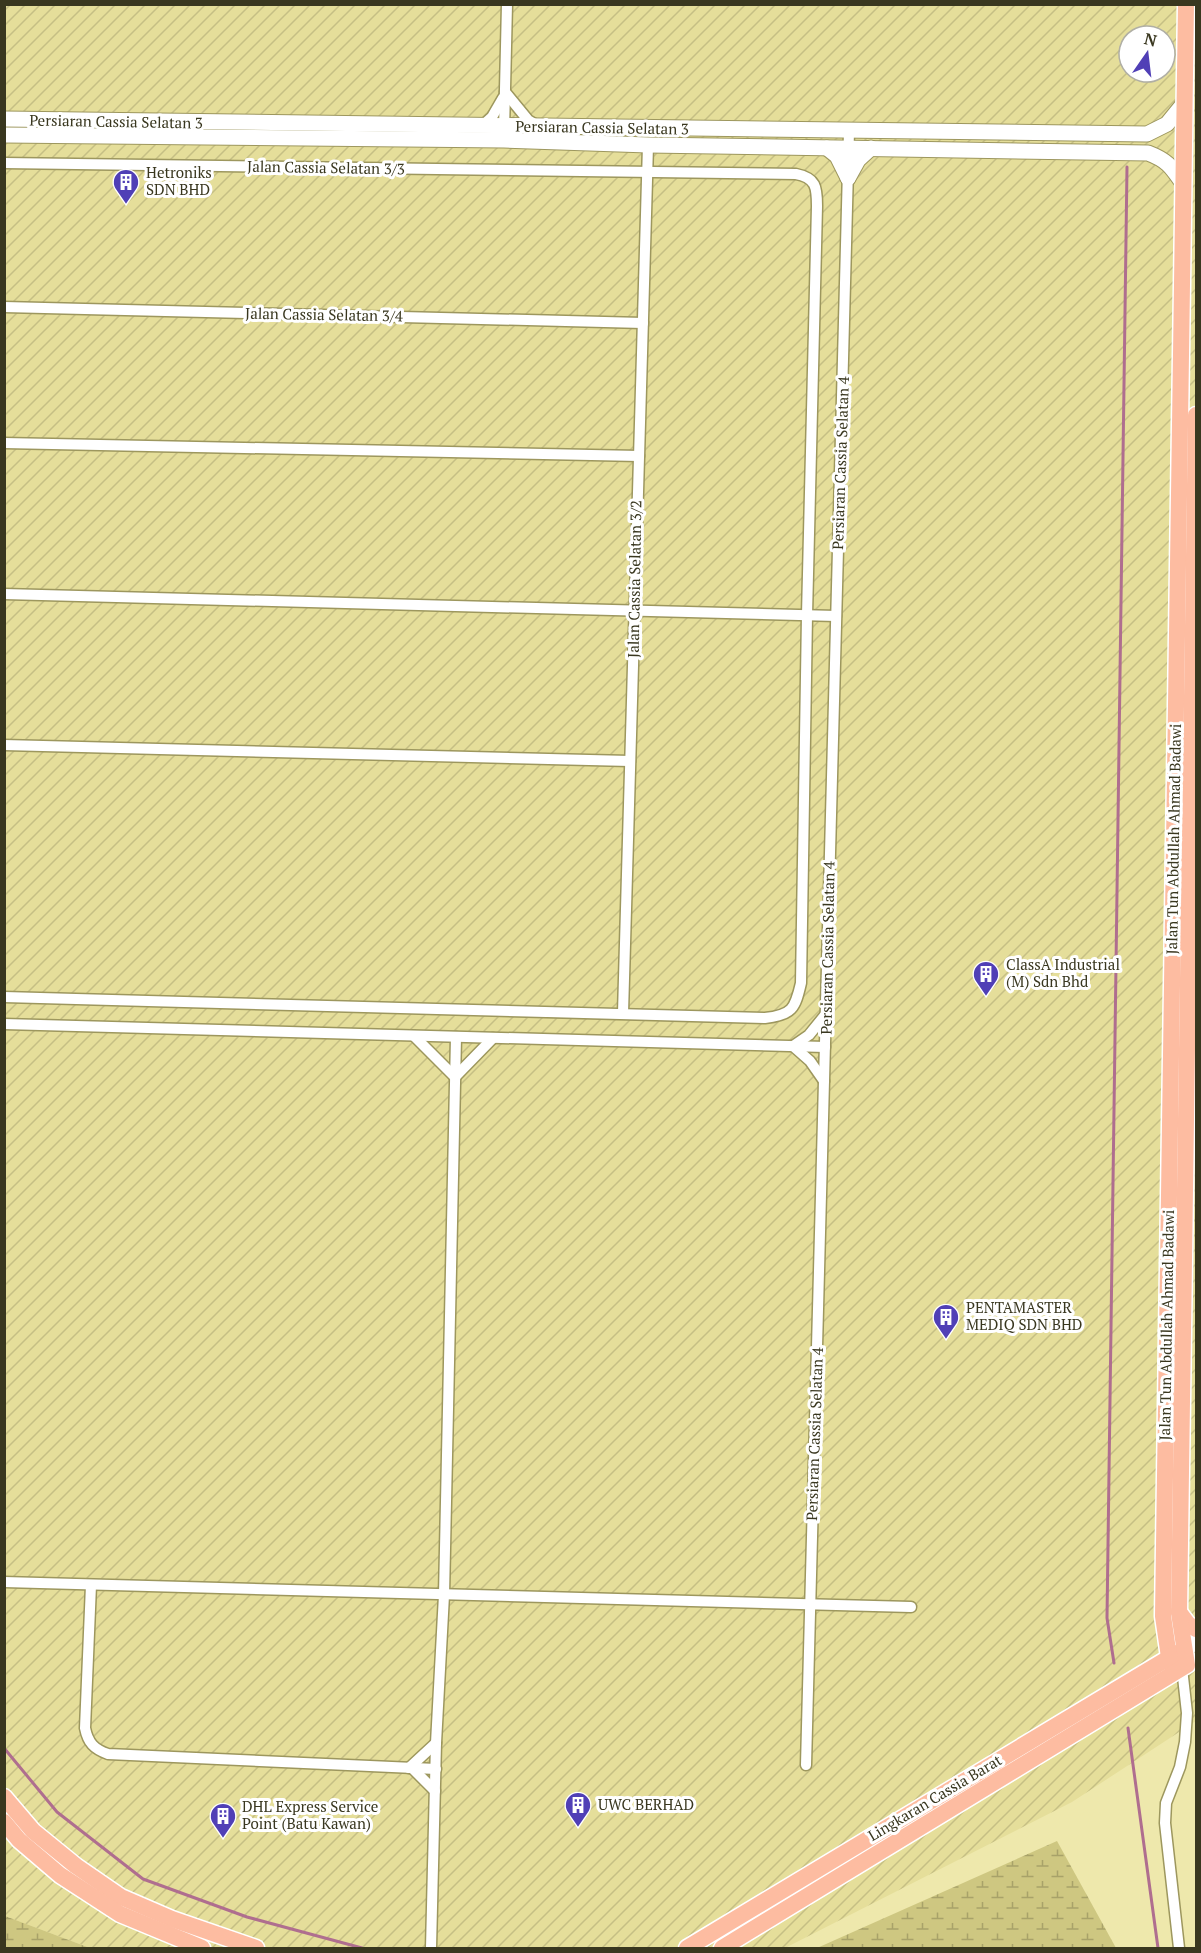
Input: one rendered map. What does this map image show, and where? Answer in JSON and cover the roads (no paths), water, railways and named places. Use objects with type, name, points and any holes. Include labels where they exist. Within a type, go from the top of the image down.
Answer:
[{"type":"main road","name":"Jalan Tun Abdullah Ahmad Badawi","points":[[1184,1659],[1163,1621],[1186,4]]},
{"type":"main road","name":"Jalan Tun Abdullah Ahmad Badawi","points":[[1184,1659],[1179,1612],[1197,415]]},
{"type":"main road","points":[[1168,1281],[1174,1289],[1180,1290],[1184,1285]]},
{"type":"main road","points":[[1179,1612],[1188,1624],[1197,1629]]},
{"type":"main road","points":[[1138,1676],[1158,1644],[1163,1621]]},
{"type":"main road","name":"Lingkaran Cassia Barat","points":[[687,1948],[1138,1676],[1184,1659]]},
{"type":"main road","name":"Lingkaran Cassia Barat","points":[[722,1948],[1184,1659]]},
{"type":"main road","points":[[4,1797],[33,1831],[121,1898],[172,1919],[256,1948]]},
{"type":"main road","points":[[4,1822],[19,1840],[60,1875],[120,1914],[202,1948]]},
{"type":"street","points":[[504,133],[507,4]]},
{"type":"street","points":[[482,126],[492,117],[505,92]]},
{"type":"street","points":[[505,92],[528,120],[539,127]]},
{"type":"street","name":"Persiaran Cassia Selatan 3","points":[[4,119],[482,126],[504,133],[539,127],[1147,134],[1167,124],[1185,102]]},
{"type":"street","name":"Persiaran Cassia Selatan 4","points":[[806,1765],[849,131]]},
{"type":"street","name":"Persiaran Cassia Selatan 3","points":[[4,135],[504,133],[648,145],[1148,153],[1166,161],[1184,185]]},
{"type":"street","name":"Jalan Cassia Selatan 3/2","points":[[623,1013],[648,145]]},
{"type":"street","points":[[827,148],[837,156],[848,178]]},
{"type":"street","points":[[848,178],[858,160],[871,148]]},
{"type":"street","name":"Jalan Cassia Selatan 3/3","points":[[4,163],[796,174],[805,176],[817,188],[807,615]]},
{"type":"street","name":"Jalan Cassia Selatan 3/4","points":[[4,307],[643,323]]},
{"type":"street","points":[[4,443],[639,456]]},
{"type":"street","points":[[4,594],[836,616]]},
{"type":"street","points":[[4,997],[765,1018],[783,1016],[796,1005],[801,983],[807,615]]},
{"type":"street","points":[[4,745],[630,761]]},
{"type":"street","points":[[793,1046],[809,1035],[826,1014]]},
{"type":"street","points":[[4,1024],[825,1047]]},
{"type":"street","points":[[414,1036],[455,1077]]},
{"type":"street","points":[[430,1948],[436,1743],[444,1595],[456,1037]]},
{"type":"street","points":[[455,1077],[493,1038]]},
{"type":"street","points":[[793,1046],[810,1061],[824,1081]]},
{"type":"street","points":[[4,1582],[911,1607]]},
{"type":"street","points":[[90,1585],[85,1728],[91,1745],[98,1751],[108,1754],[436,1768]]},
{"type":"street","points":[[1178,1943],[1165,1822],[1166,1803],[1180,1767],[1185,1742],[1187,1713],[1184,1659]]},
{"type":"street","points":[[410,1768],[436,1743]]},
{"type":"street","points":[[410,1768],[435,1791]]},
{"type":"waterway","points":[[1114,1663],[1107,1618],[1127,167]]},
{"type":"waterway","points":[[1128,1728],[1158,1948]]},
{"type":"waterway","points":[[4,1748],[57,1812],[143,1879],[247,1917],[362,1948]]},
{"type":"place","name":"Hetroniks SDN BHD","points":[[126,205]]},
{"type":"place","name":"ClassA Industrial (M) Sdn Bhd","points":[[986,997]]},
{"type":"place","name":"PENTAMASTER MEDIQ SDN BHD","points":[[946,1340]]},
{"type":"place","name":"UWC BERHAD","points":[[578,1828]]},
{"type":"place","name":"DHL Express Service Point (Batu Kawan)","points":[[223,1839]]}]
